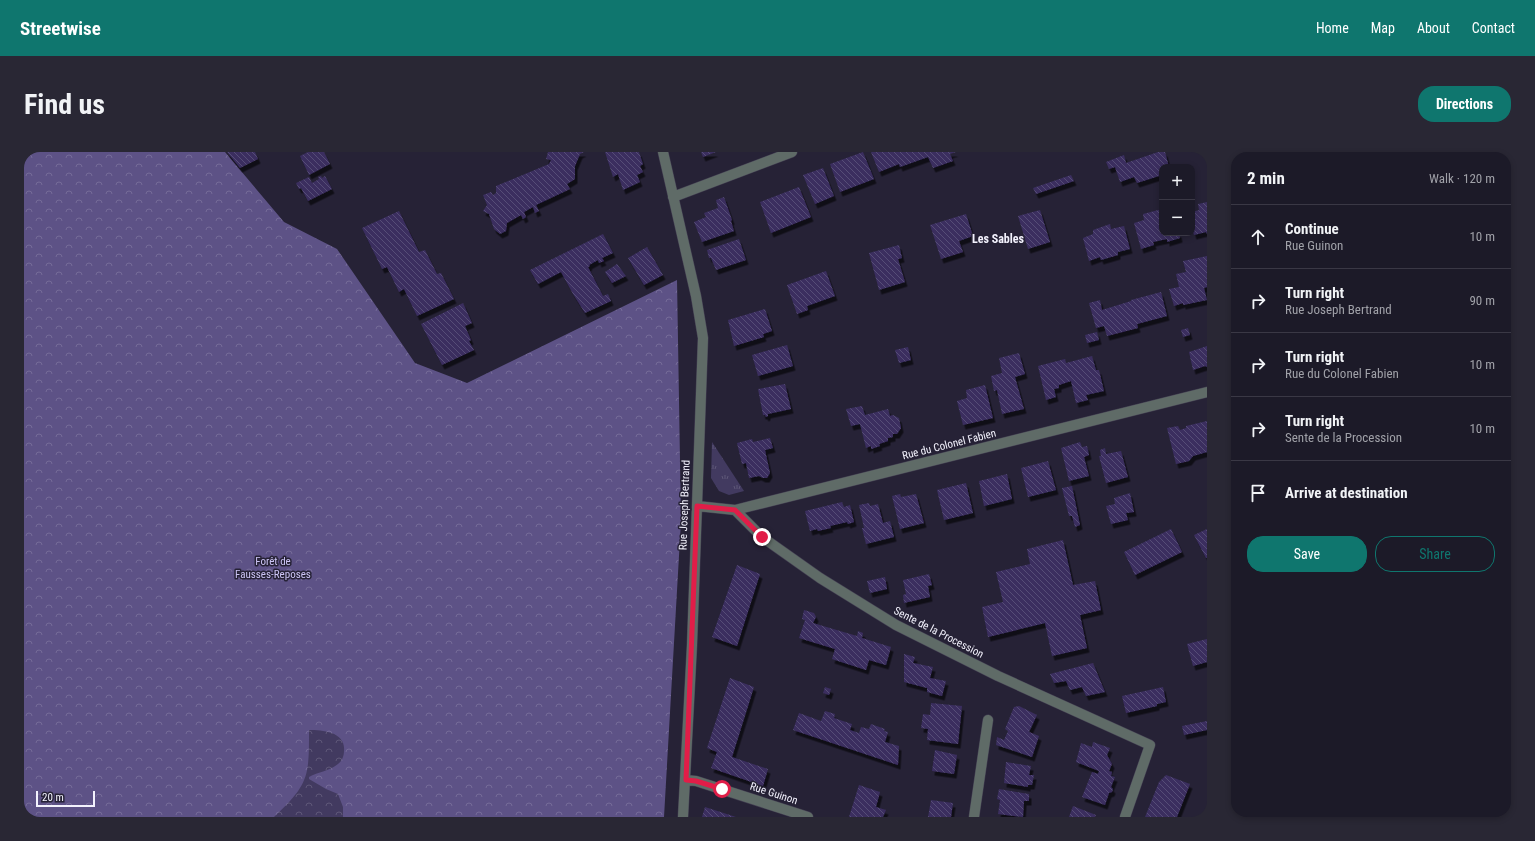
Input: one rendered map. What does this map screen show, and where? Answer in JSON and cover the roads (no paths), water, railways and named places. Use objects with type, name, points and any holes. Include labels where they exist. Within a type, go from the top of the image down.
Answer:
[{"type":"street","name":"Rue Joseph Bertrand","points":[[663,152],[696,296],[703,338],[686,780],[683,817]]},
{"type":"street","points":[[673,197],[792,152]]},
{"type":"street","name":"Rue du Colonel Fabien","points":[[697,506],[735,510],[1207,392]]},
{"type":"street","name":"Sente de la Procession","points":[[735,510],[762,537],[813,574],[896,625],[998,676],[1150,746],[1125,817]]},
{"type":"street","points":[[974,817],[988,720]]},
{"type":"street","name":"Rue Guinon","points":[[686,780],[696,781],[808,817]]},
{"type":"district","name":"Les Sables","points":[[998,239]]},
{"type":"park label","name":"Forêt de Fausses-Reposes","points":[[273,567]]}]
